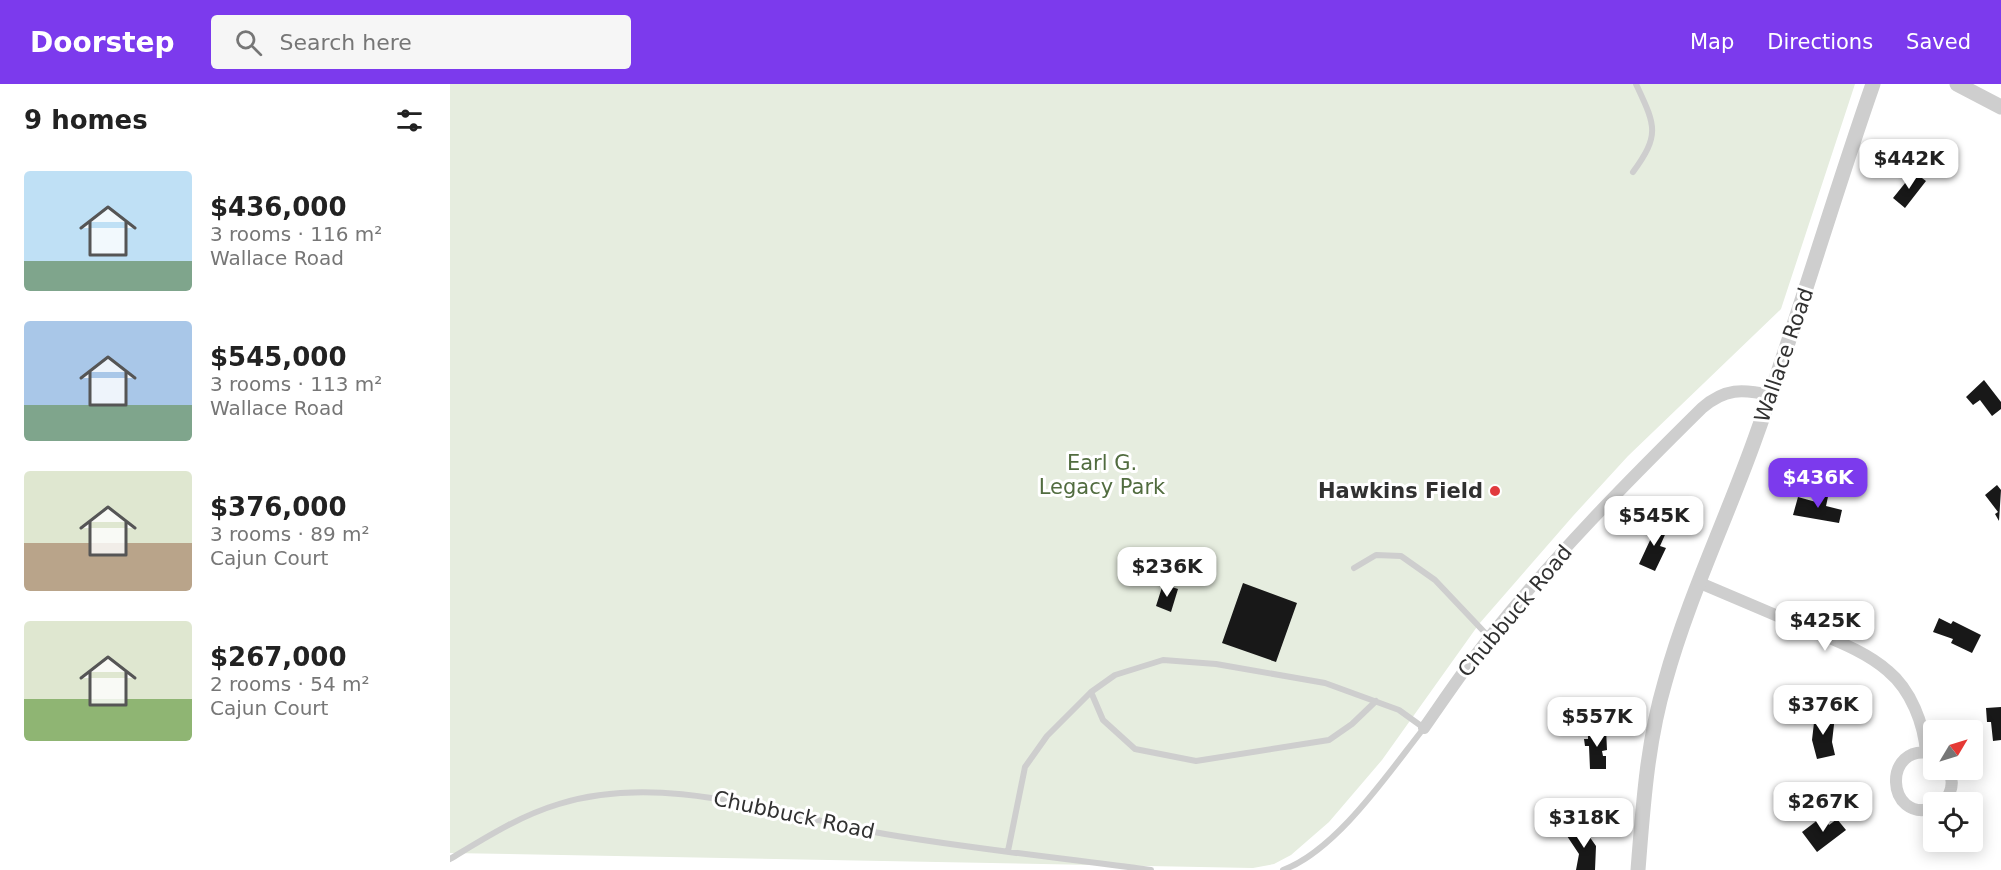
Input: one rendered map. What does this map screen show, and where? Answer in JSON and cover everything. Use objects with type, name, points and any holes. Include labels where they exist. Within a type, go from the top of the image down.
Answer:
[{"type":"street","name":"Wallace Road","points":[[1638,870],[1654,724],[1678,641],[1771,395],[1873,84]]},
{"type":"street","points":[[1957,84],[2001,107]]},
{"type":"street","name":"Chubbuck Road","points":[[1424,728],[1489,637],[1595,516],[1716,396],[1747,390],[1771,395]]},
{"type":"street","points":[[1700,583],[1842,644],[1888,671],[1900,684],[1923,728]]},
{"type":"street","points":[[1923,753],[1917,753],[1900,764],[1895,783],[1897,793],[1911,807],[1923,810]]},
{"type":"lane","points":[[1633,172],[1648,152],[1653,134],[1649,112],[1636,84]]},
{"type":"lane","points":[[1354,568],[1376,555],[1401,556],[1435,580],[1489,637]]},
{"type":"lane","points":[[1008,851],[1025,767],[1047,736],[1091,692],[1115,675],[1162,660],[1216,664],[1284,678],[1325,683],[1399,710],[1424,728]]},
{"type":"lane","points":[[1091,692],[1103,720],[1135,749],[1196,761],[1329,740],[1352,724],[1376,701]]},
{"type":"lane","name":"Chubbuck Road","points":[[1284,870],[1298,864],[1334,836],[1424,728]]},
{"type":"lane","name":"Chubbuck Road","points":[[450,859],[512,822],[561,803],[600,795],[660,792],[708,796],[885,834],[1150,870]]},
{"type":"green space","name":"Earl G. Legacy Park","points":[[450,84],[1855,84],[1781,309],[1628,456],[1573,516],[1479,624],[1382,760],[1329,822],[1291,855],[1274,864],[1253,868],[450,853]]},
{"type":"building","points":[[1914,172],[1926,181],[1905,208],[1893,198]]},
{"type":"building","points":[[1984,380],[2001,402],[2001,409],[1992,416],[1980,400],[1973,405],[1966,397]]},
{"type":"building","points":[[1997,485],[2001,490],[1999,521],[1995,514],[1998,512],[1985,495]]},
{"type":"building","points":[[1819,490],[1829,492],[1826,506],[1842,510],[1839,523],[1793,515],[1798,497],[1816,502]]},
{"type":"building","points":[[1655,521],[1668,528],[1660,546],[1666,548],[1655,571],[1639,564],[1652,536],[1648,534]]},
{"type":"building","points":[[1243,583],[1297,603],[1276,662],[1222,643]]},
{"type":"building","points":[[1163,584],[1178,589],[1171,612],[1156,606]]},
{"type":"building","points":[[1939,618],[1951,624],[1953,621],[1981,635],[1972,653],[1951,643],[1953,639],[1933,632]]},
{"type":"building","points":[[2001,707],[2001,740],[1993,741],[1991,722],[1987,722],[1986,708]]},
{"type":"building","points":[[1815,714],[1835,716],[1832,742],[1835,755],[1817,759],[1812,740]]},
{"type":"building","points":[[1588,729],[1606,729],[1607,750],[1602,751],[1603,756],[1606,756],[1606,769],[1590,769],[1589,746],[1585,746],[1584,739],[1588,739]]},
{"type":"building","points":[[1823,816],[1829,825],[1837,819],[1846,830],[1817,852],[1802,832]]},
{"type":"building","points":[[1582,826],[1596,846],[1595,870],[1576,870],[1579,854],[1567,836]]},
{"type":"place","name":"Hawkins Field","points":[[1495,491]]}]
